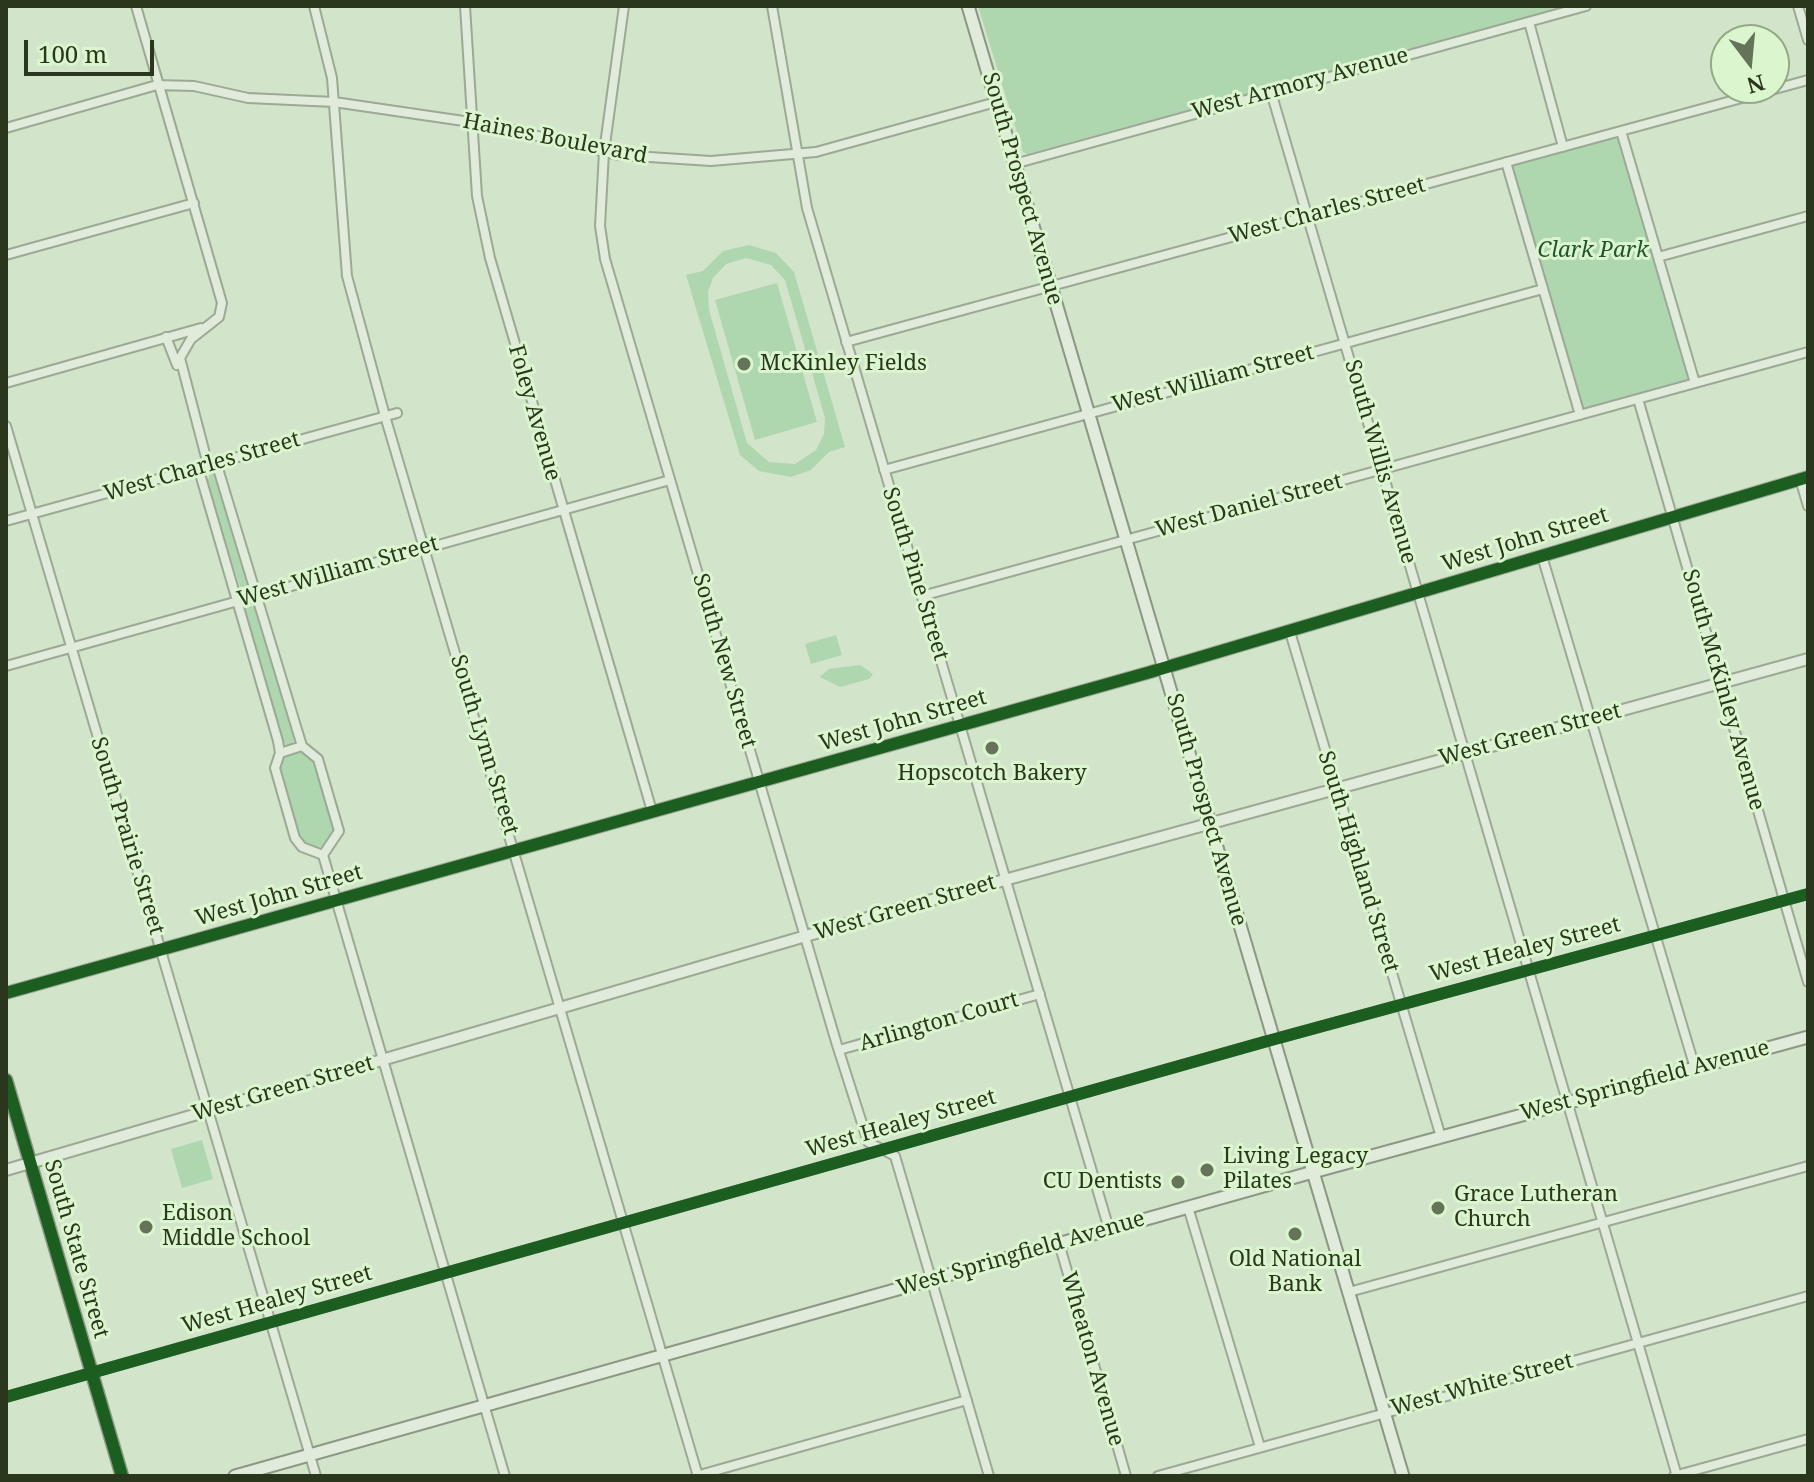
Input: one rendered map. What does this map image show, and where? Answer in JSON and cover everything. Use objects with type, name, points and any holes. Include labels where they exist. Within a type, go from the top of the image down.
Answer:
[{"type":"main road","name":"South Prospect Avenue","points":[[968,6],[1403,1476]]},
{"type":"main road","name":"West Springfield Avenue","points":[[235,1476],[1313,1172],[1808,1037]]},
{"type":"main road","name":"South State Street","points":[[6,1080],[122,1476]]},
{"type":"street","points":[[136,6],[222,303],[219,317],[191,339],[181,353],[181,373]]},
{"type":"street","name":"South Lynn Street","points":[[314,6],[328,55],[334,102],[347,276],[385,416],[625,1222],[697,1476]]},
{"type":"street","name":"Foley Avenue","points":[[465,6],[477,196],[490,258],[652,811]]},
{"type":"street","name":"South New Street","points":[[624,6],[604,152],[600,226],[603,251],[839,1050],[868,1141],[895,1156],[989,1476]]},
{"type":"street","name":"South Pine Street","points":[[772,6],[807,208],[1109,1229]]},
{"type":"street","name":"West Armory Avenue","points":[[1014,164],[1586,6]]},
{"type":"street","points":[[1798,6],[1808,40]]},
{"type":"street","points":[[1529,22],[1563,147]]},
{"type":"street","name":"West Charles Street","points":[[846,342],[1808,80]]},
{"type":"street","name":"Haines Boulevard","points":[[6,128],[157,85],[194,86],[248,98],[334,102],[472,122],[604,152],[711,161],[799,155],[996,102]]},
{"type":"street","name":"South Willis Avenue","points":[[1271,92],[1676,1476]]},
{"type":"street","points":[[1621,131],[1695,383]]},
{"type":"street","points":[[1506,162],[1580,415]]},
{"type":"street","points":[[6,255],[194,203]]},
{"type":"street","points":[[1658,257],[1808,216]]},
{"type":"street","name":"West William Street","points":[[884,470],[1543,289]]},
{"type":"street","points":[[6,383],[212,325]]},
{"type":"street","points":[[166,337],[212,464],[302,746],[318,759],[339,831],[323,855]]},
{"type":"street","name":"West Daniel Street","points":[[922,596],[1808,352]]},
{"type":"street","name":"South McKinley Avenue","points":[[1638,399],[1808,982]]},
{"type":"street","name":"West Charles Street","points":[[6,521],[397,413]]},
{"type":"street","name":"South Prairie Street","points":[[6,426],[316,1476]]},
{"type":"street","points":[[198,467],[280,753],[275,768],[295,838],[302,847],[323,855]]},
{"type":"street","points":[[1804,478],[1808,506]]},
{"type":"street","name":"West John Street","points":[[6,993],[1290,632],[1804,478]]},
{"type":"street","name":"West William Street","points":[[6,666],[670,480]]},
{"type":"street","points":[[1542,556],[1695,1068]]},
{"type":"street","name":"South Highland Street","points":[[1290,632],[1441,1137]]},
{"type":"street","name":"West Green Street","points":[[6,1170],[804,936],[1808,659]]},
{"type":"street","points":[[280,753],[302,746]]},
{"type":"street","points":[[323,855],[505,1476]]},
{"type":"street","name":"West Healey Street","points":[[6,1397],[1274,1039],[1808,894]]},
{"type":"street","name":"Arlington Court","points":[[839,1050],[1040,994]]},
{"type":"street","points":[[1349,1292],[1808,1166]]},
{"type":"street","points":[[1188,1207],[1260,1447]]},
{"type":"street","name":"Wheaton Avenue","points":[[1059,1243],[1126,1476]]},
{"type":"street","name":"West White Street","points":[[1158,1476],[1808,1296]]},
{"type":"street","points":[[697,1476],[967,1400]]},
{"type":"street","points":[[1676,1476],[1808,1439]]},
{"type":"green space","points":[[978,6],[1567,6],[1027,154],[1023,152]]},
{"type":"green space","name":"Clark Park","points":[[1618,137],[1689,381],[1583,411],[1511,166]]},
{"type":"green space","points":[[749,245],[776,253],[794,272],[845,447],[829,452],[811,470],[791,477],[759,471],[740,455],[686,275],[703,271],[723,251]],"holes":[[[746,258],[771,265],[785,280],[825,418],[824,434],[816,450],[795,464],[769,462],[747,443],[709,310],[708,292],[713,278],[726,264]]]},
{"type":"green space","points":[[777,283],[817,422],[755,440],[715,300]]},
{"type":"green space","points":[[210,473],[217,475],[248,588],[241,590],[207,483]]},
{"type":"green space","points":[[248,605],[256,608],[295,739],[290,746],[282,743],[244,612]]},
{"type":"green space","points":[[836,635],[842,655],[811,664],[805,644]]},
{"type":"green space","points":[[860,665],[873,674],[869,679],[840,687],[820,677],[829,669]]},
{"type":"green space","points":[[300,750],[315,760],[336,830],[330,843],[322,847],[313,848],[300,840],[279,773],[284,755]]},
{"type":"green space","points":[[202,1140],[213,1179],[182,1188],[171,1149]]},
{"type":"cycle path","points":[[6,993],[1147,673],[1808,477]]},
{"type":"cycle path","points":[[6,1397],[1264,1042],[1808,894]]},
{"type":"cycle path","points":[[6,1080],[122,1476]]},
{"type":"place","name":"McKinley Fields","points":[[744,364]]},
{"type":"place","name":"Hopscotch Bakery","points":[[992,748]]},
{"type":"place","name":"Living Legacy Pilates","points":[[1207,1170]]},
{"type":"place","name":"CU Dentists","points":[[1178,1182]]},
{"type":"place","name":"Grace Lutheran Church","points":[[1438,1208]]},
{"type":"place","name":"Edison Middle School","points":[[146,1227]]},
{"type":"place","name":"Old National Bank","points":[[1295,1234]]}]
